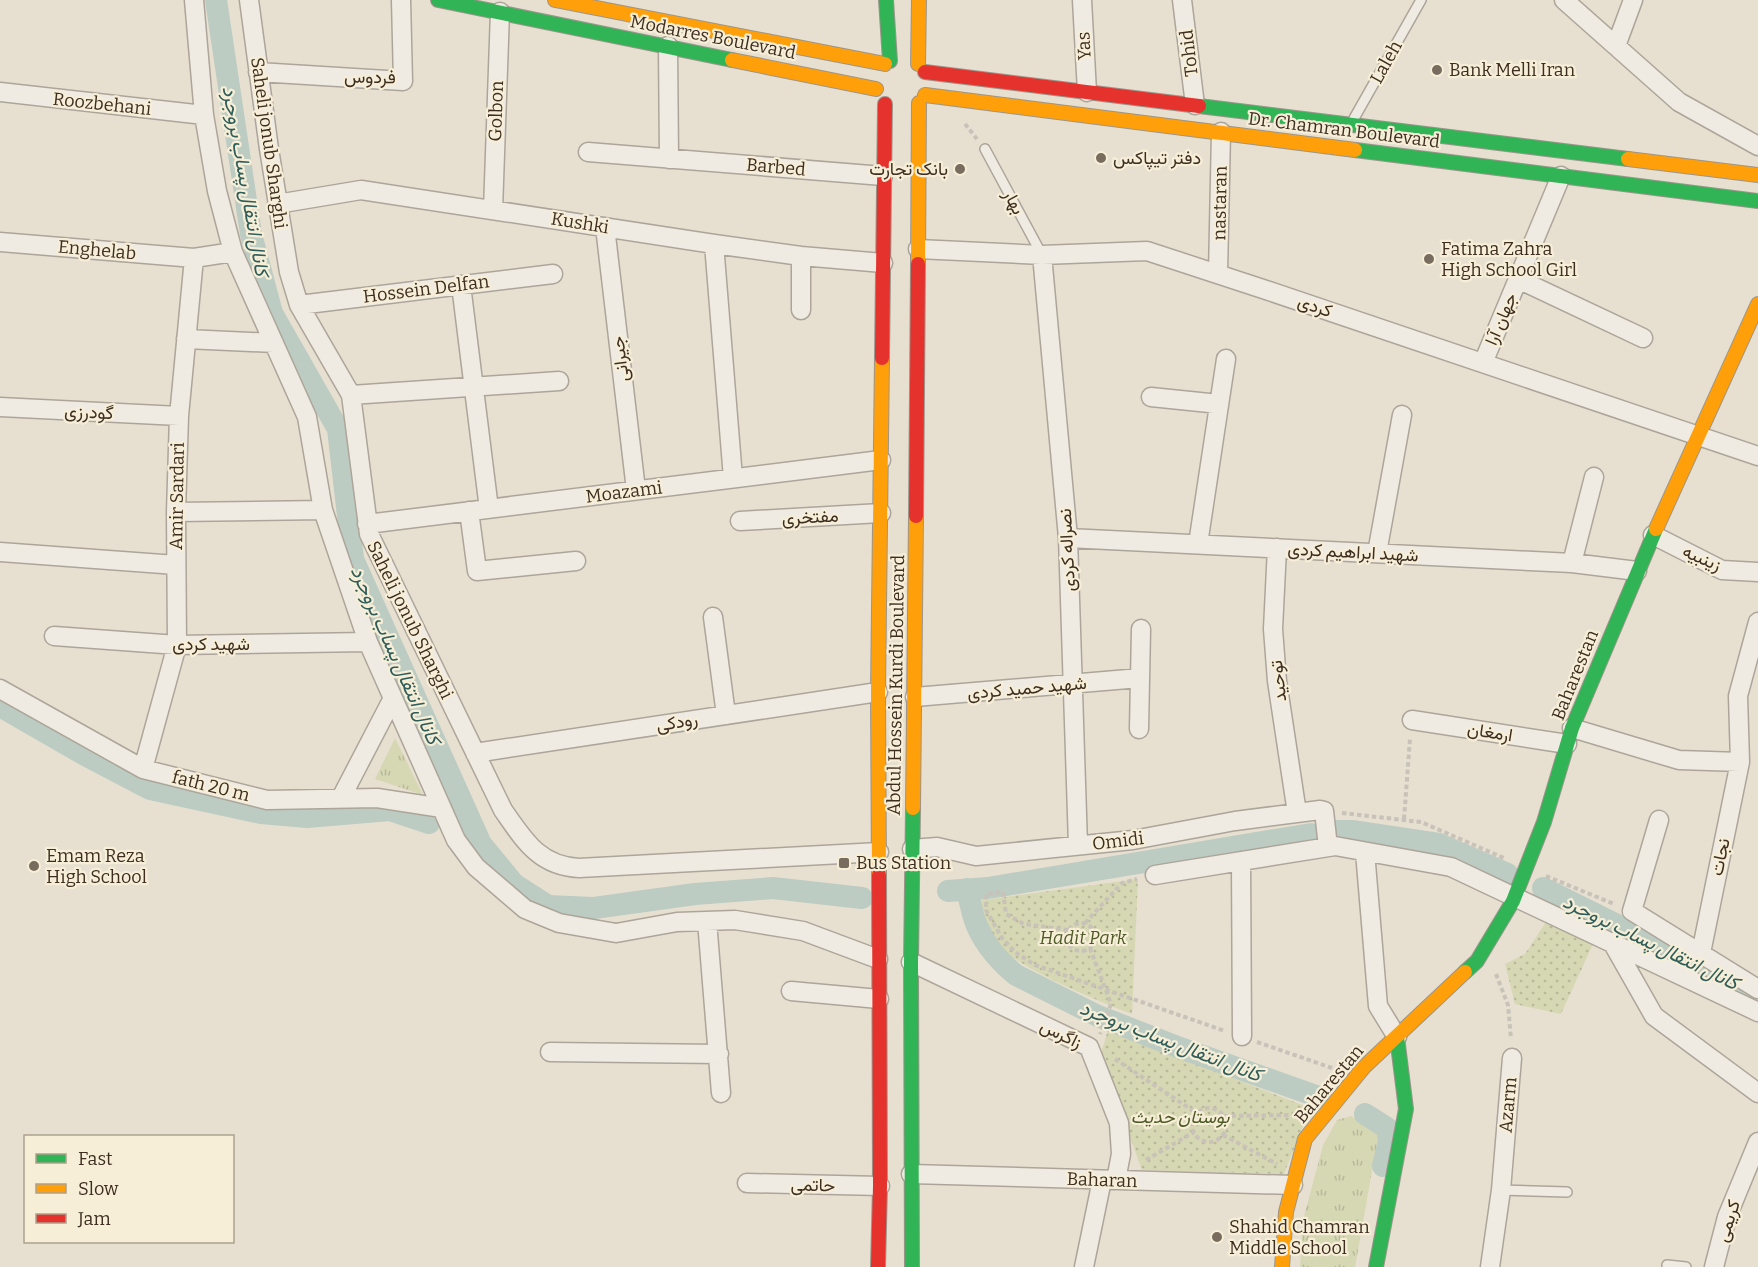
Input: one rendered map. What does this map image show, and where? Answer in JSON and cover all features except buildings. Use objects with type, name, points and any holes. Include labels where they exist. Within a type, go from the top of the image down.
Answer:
[{"type":"main road","name":"Modarres Boulevard","points":[[438,0],[876,89]]},
{"type":"main road","name":"Modarres Boulevard","points":[[555,0],[904,63]]},
{"type":"main road","points":[[886,0],[886,26],[904,63],[927,79],[922,99],[911,108],[902,110],[885,104],[876,89],[876,80],[879,71],[904,63]]},
{"type":"main road","points":[[904,63],[919,0]]},
{"type":"main road","name":"Dr. Chamran Boulevard","points":[[904,63],[1087,92],[1758,175]]},
{"type":"main road","name":"Dr. Chamran Boulevard","points":[[922,99],[1221,132],[1758,201]]},
{"type":"main road","name":"Abdul Hossein Kurdi Boulevard","points":[[878,1267],[879,999],[894,960],[895,850],[915,697],[918,176],[922,99]]},
{"type":"main road","name":"Abdul Hossein Kurdi Boulevard","points":[[885,104],[894,170],[883,263],[878,692],[895,850],[894,960],[911,1174],[912,1267]]},
{"type":"main road","points":[[894,170],[912,170],[918,176]]},
{"type":"main road","name":"Baharestan","points":[[1282,1267],[1286,1212],[1305,1139],[1364,1067],[1477,961],[1515,897],[1544,822],[1570,736],[1637,571],[1699,436],[1753,327],[1758,304]]},
{"type":"main road","points":[[1376,1267],[1406,1109],[1397,1037]]},
{"type":"street","name":"زاگرس","points":[[194,0],[204,115],[217,191],[233,252],[307,417],[323,510],[368,642],[456,840],[476,867],[525,909],[559,923],[616,933],[677,922],[735,920],[803,931],[894,960],[1089,1047],[1119,1123],[1121,1154],[1109,1180],[1084,1267]]},
{"type":"street","name":"Saheli jonub Sharghi","points":[[249,0],[277,204],[289,272],[299,305],[351,395],[369,534],[503,810],[525,842],[545,859],[570,868],[895,850]]},
{"type":"street","name":"فردوس","points":[[258,72],[403,81],[401,0]]},
{"type":"street","name":"Yas","points":[[1082,0],[1087,92]]},
{"type":"street","name":"Tohid","points":[[1182,0],[1195,105]]},
{"type":"street","points":[[1564,0],[1679,102],[1758,146]]},
{"type":"street","points":[[1616,46],[1633,0]]},
{"type":"street","name":"Golbon","points":[[493,210],[500,12]]},
{"type":"street","points":[[668,46],[669,159]]},
{"type":"street","name":"Roozbehani","points":[[0,92],[204,115]]},
{"type":"street","name":"nastaran","points":[[1218,274],[1221,132]]},
{"type":"street","name":"Barbed","points":[[588,152],[669,159],[894,170]]},
{"type":"street","name":"جهان آرا","points":[[1483,363],[1561,176]]},
{"type":"street","name":"Kushki","points":[[277,204],[362,190],[714,244],[801,256],[883,263]]},
{"type":"street","name":"جیرانی","points":[[605,227],[636,490]]},
{"type":"street","name":"Enghelab","points":[[0,242],[194,258]]},
{"type":"street","points":[[714,244],[733,478]]},
{"type":"street","name":"کردی","points":[[918,249],[1042,255],[1147,251],[1699,436]]},
{"type":"street","points":[[194,258],[233,252]]},
{"type":"street","name":"نصراله کردی","points":[[1042,255],[1068,538],[1078,845]]},
{"type":"street","points":[[801,256],[801,310]]},
{"type":"street","name":"Amir Sardari","points":[[143,769],[177,645],[176,512],[179,417],[194,258]]},
{"type":"street","name":"Hossein Delfan","points":[[299,305],[553,274]]},
{"type":"street","points":[[1518,279],[1643,338]]},
{"type":"street","points":[[461,285],[489,509]]},
{"type":"street","points":[[186,339],[274,343]]},
{"type":"street","points":[[1198,544],[1226,358]]},
{"type":"street","points":[[351,395],[559,381]]},
{"type":"street","points":[[1151,397],[1219,404]]},
{"type":"street","name":"گودرزی","points":[[0,407],[179,417]]},
{"type":"street","points":[[1377,553],[1402,415]]},
{"type":"street","points":[[1699,436],[1758,456]]},
{"type":"street","name":"Moazami","points":[[367,524],[881,460]]},
{"type":"street","points":[[1572,562],[1594,477]]},
{"type":"street","points":[[176,512],[323,510]]},
{"type":"street","points":[[469,511],[477,571],[576,561]]},
{"type":"street","name":"مفتخری","points":[[740,521],[880,513]]},
{"type":"street","name":"زینبیه","points":[[1653,535],[1722,570],[1756,572]]},
{"type":"street","name":"شهید ابراهیم کردی","points":[[1068,538],[1572,562],[1637,571]]},
{"type":"street","name":"توحید","points":[[1277,548],[1273,629],[1277,681],[1297,813]]},
{"type":"street","points":[[0,552],[176,565]]},
{"type":"street","points":[[713,617],[726,715]]},
{"type":"street","name":"نجات","points":[[1701,953],[1740,762],[1738,696],[1758,622]]},
{"type":"street","points":[[1139,729],[1141,629]]},
{"type":"street","name":"شهید کردی","points":[[54,636],[177,645],[368,642]]},
{"type":"street","name":"شهید حمید کردی","points":[[915,697],[1140,678]]},
{"type":"street","name":"fath 20 m","points":[[0,689],[143,769],[267,800],[376,798],[442,808]]},
{"type":"street","name":"رودکی","points":[[475,753],[878,692]]},
{"type":"street","points":[[341,798],[393,698]]},
{"type":"street","name":"ارمغان","points":[[1412,720],[1570,736]]},
{"type":"street","points":[[1570,736],[1679,760],[1740,762]]},
{"type":"street","points":[[1324,811],[1328,847]]},
{"type":"street","name":"Omidi","points":[[895,850],[937,847],[976,856],[1133,840],[1235,822],[1324,811]]},
{"type":"street","points":[[1659,820],[1632,911],[1758,988]]},
{"type":"street","points":[[1155,875],[1335,846],[1451,867],[1758,1012]]},
{"type":"street","points":[[1365,852],[1378,1006],[1397,1037]]},
{"type":"street","points":[[1241,861],[1242,1036]]},
{"type":"street","points":[[707,921],[721,1094]]},
{"type":"street","points":[[1612,942],[1654,1016],[1758,1093]]},
{"type":"street","points":[[790,991],[879,999]]},
{"type":"street","points":[[550,1052],[719,1054]]},
{"type":"street","name":"Azarm","points":[[1490,1267],[1501,1190],[1512,1058]]},
{"type":"street","name":"کریمی","points":[[1714,1267],[1727,1217],[1758,1142]]},
{"type":"street","name":"Baharan","points":[[911,1174],[1109,1180],[1295,1180]]},
{"type":"street","name":"حاتمی","points":[[747,1183],[880,1186]]},
{"type":"lane","name":"Laleh","points":[[1350,124],[1421,0]]},
{"type":"lane","name":"بهار","points":[[985,148],[1042,255]]},
{"type":"lane","points":[[1501,1190],[1567,1192]]},
{"type":"lane","points":[[1667,1265],[1686,1267]]},
{"type":"path","points":[[1404,819],[1412,720]]},
{"type":"path","points":[[1324,811],[1421,822],[1632,911]]},
{"type":"path","points":[[1085,923],[1122,883],[1155,875]]},
{"type":"path","points":[[1068,930],[1024,924],[1006,914],[1003,892],[986,894],[986,910],[1002,938],[1015,952],[1035,965],[1148,1004]]},
{"type":"path","points":[[1085,923],[1094,932],[1094,942],[1090,948],[1079,951],[1071,947],[1067,939],[1068,930],[1075,924],[1085,923]]},
{"type":"path","name":"Azarm","points":[[1486,946],[1508,1005],[1512,1058]]},
{"type":"path","points":[[1090,948],[1106,989]]},
{"type":"path","name":"زاگرس","points":[[1101,1043],[1100,1033],[1111,1004],[1106,989]]},
{"type":"path","points":[[1110,1055],[1198,1114]]},
{"type":"path","points":[[1207,1109],[1217,1110],[1223,1116],[1226,1123],[1223,1135],[1216,1141],[1200,1139],[1194,1132],[1193,1124],[1198,1114],[1207,1109]]},
{"type":"path","points":[[1223,1116],[1325,1114]]},
{"type":"path","points":[[1146,1160],[1194,1132]]},
{"type":"path","points":[[1223,1135],[1295,1180]]},
{"type":"green space","points":[[395,738],[423,795],[375,779]]},
{"type":"green space","name":"Hadit Park","points":[[1138,879],[1132,1014],[1055,981],[1015,959],[990,936],[976,901]]},
{"type":"green space","points":[[1546,922],[1593,944],[1561,1014],[1515,1004],[1505,964],[1525,954]]},
{"type":"green space","name":"بوستان حدیث","points":[[1108,1030],[1310,1108],[1284,1174],[1142,1170],[1100,1056]]},
{"type":"green space","points":[[1351,1116],[1379,1132],[1355,1267],[1300,1267],[1303,1220],[1323,1145],[1337,1120]]},
{"type":"waterway","name":"کانال انتقال پساب بروجرد","points":[[216,0],[251,234],[272,313],[338,429],[353,559],[481,844],[514,884],[548,906],[594,908],[695,894],[773,888],[862,898]]},
{"type":"waterway","points":[[0,706],[150,789],[261,813],[307,817],[390,810],[429,823]]},
{"type":"waterway","name":"کانال انتقال پساب بروجرد","points":[[1337,831],[1352,831],[1439,844],[1508,874]]},
{"type":"waterway","name":"کانال انتقال پساب بروجرد","points":[[948,891],[988,888],[1311,834]]},
{"type":"waterway","name":"کانال انتقال پساب بروجرد","points":[[1543,888],[1746,989]]},
{"type":"waterway","name":"کانال انتقال پساب بروجرد","points":[[967,889],[980,933],[994,953],[1016,975],[1098,1016],[1322,1098]]},
{"type":"waterway","points":[[1365,1114],[1387,1128],[1389,1140],[1383,1166]]},
{"type":"traffic: fast","points":[[438,0],[732,60]]},
{"type":"traffic: fast","points":[[886,0],[890,61]]},
{"type":"traffic: fast","points":[[1199,106],[1628,159]]},
{"type":"traffic: fast","points":[[1355,150],[1758,201]]},
{"type":"traffic: fast","points":[[1465,972],[1477,961],[1513,901],[1544,822],[1572,728],[1656,529]]},
{"type":"traffic: fast","points":[[912,1267],[913,808]]},
{"type":"traffic: fast","points":[[1376,1267],[1406,1109],[1397,1037]]},
{"type":"traffic: slow","points":[[555,0],[885,64]]},
{"type":"traffic: slow","points":[[918,64],[919,0]]},
{"type":"traffic: slow","points":[[732,60],[876,89]]},
{"type":"traffic: slow","points":[[925,95],[1355,150]]},
{"type":"traffic: slow","points":[[918,264],[919,103]]},
{"type":"traffic: slow","points":[[1628,159],[1758,175]]},
{"type":"traffic: slow","points":[[1656,529],[1758,304]]},
{"type":"traffic: slow","points":[[879,875],[878,692],[882,358]]},
{"type":"traffic: slow","points":[[913,808],[916,516]]},
{"type":"traffic: slow","points":[[1282,1267],[1286,1212],[1305,1139],[1364,1067],[1465,972]]},
{"type":"traffic: jam","points":[[925,72],[1199,106]]},
{"type":"traffic: jam","points":[[882,358],[885,104]]},
{"type":"traffic: jam","points":[[916,516],[918,264]]},
{"type":"traffic: jam","points":[[878,1267],[879,875]]},
{"type":"place","name":"Bank Melli Iran","points":[[1437,70]]},
{"type":"place","name":"دفتر تیپاکس","points":[[1101,158]]},
{"type":"place","name":"بانک تجارت","points":[[960,169]]},
{"type":"place","name":"Fatima Zahra High School Girl","points":[[1429,259]]},
{"type":"place","name":"Bus Station","points":[[844,863]]},
{"type":"place","name":"Emam Reza High School","points":[[34,866]]},
{"type":"place","name":"Shahid Chamran Middle School","points":[[1217,1237]]}]
